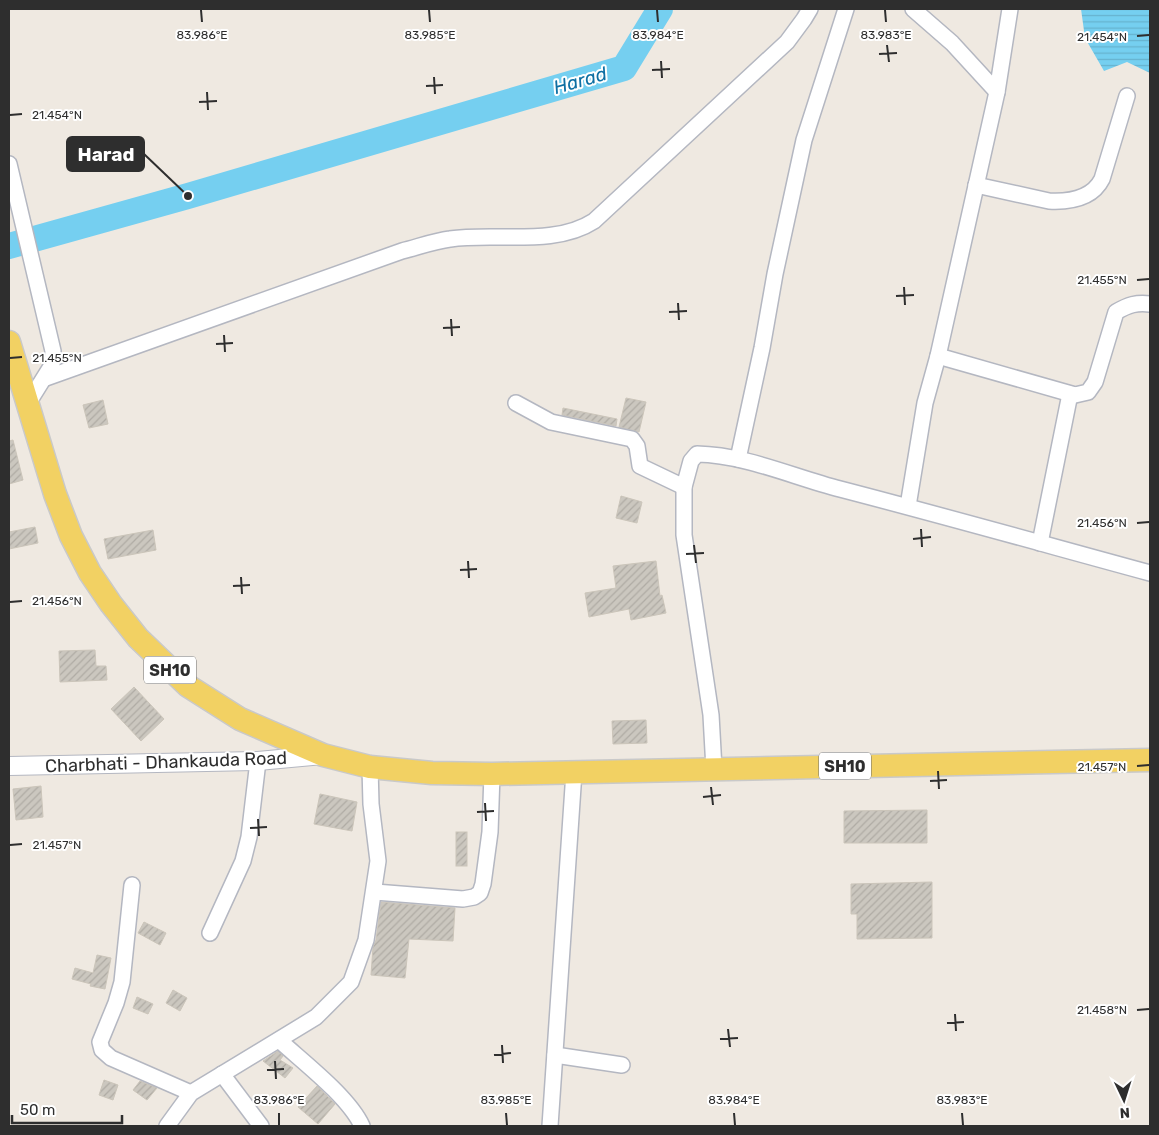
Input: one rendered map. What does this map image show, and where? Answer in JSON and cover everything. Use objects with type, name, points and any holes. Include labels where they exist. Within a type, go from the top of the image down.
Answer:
[{"type":"main road","name":"SH10","points":[[10,348],[55,494],[71,536],[100,589],[138,638],[188,686],[240,719],[323,755],[370,767],[432,773],[498,774],[1150,760]]},
{"type":"street","points":[[46,378],[402,251],[450,238],[537,236],[568,233],[583,228],[594,221],[787,42],[810,9]]},
{"type":"street","points":[[738,459],[804,140],[846,9]]},
{"type":"street","points":[[913,9],[952,43],[997,92]]},
{"type":"street","points":[[908,506],[925,403],[938,356],[997,92],[1010,9]]},
{"type":"street","points":[[976,185],[1049,201],[1067,201],[1087,195],[1097,188],[1102,179],[1127,96]]},
{"type":"street","points":[[9,164],[54,351],[52,365],[46,378],[27,405]]},
{"type":"street","points":[[938,356],[1070,394],[1075,395],[1088,392],[1095,382],[1116,312],[1129,305],[1150,304]]},
{"type":"street","points":[[1040,543],[1070,394]]},
{"type":"street","points":[[516,403],[551,422],[632,439],[637,446],[640,466],[684,487]]},
{"type":"street","points":[[714,769],[711,715],[684,535],[684,487],[691,461],[697,454],[738,459],[838,489],[908,506],[1150,573]]},
{"type":"street","name":"Charbhati - Dhankauda Road","points":[[9,766],[258,761],[323,755]]},
{"type":"street","points":[[210,932],[243,861],[249,837],[258,761]]},
{"type":"street","points":[[167,1126],[191,1092],[316,1017],[351,982],[366,940],[378,861],[371,804],[370,767]]},
{"type":"street","points":[[550,1126],[574,772]]},
{"type":"street","points":[[374,892],[463,899],[474,897],[480,893],[483,884],[498,774]]},
{"type":"street","points":[[132,885],[122,982],[116,1003],[100,1042],[102,1050],[111,1058],[191,1092]]},
{"type":"street","points":[[279,1040],[343,1098],[362,1126]]},
{"type":"street","points":[[555,1055],[622,1065]]},
{"type":"street","points":[[222,1074],[261,1126]]},
{"type":"water","points":[[1081,9],[1150,9],[1150,73],[1127,62],[1104,71],[1085,38]]},
{"type":"building","points":[[626,398],[646,402],[639,432],[619,427]]},
{"type":"building","points":[[103,400],[108,424],[89,428],[83,405]]},
{"type":"building","points":[[563,408],[617,419],[616,426],[562,415]]},
{"type":"building","points":[[13,440],[23,480],[9,484],[9,441]]},
{"type":"building","points":[[621,496],[642,502],[637,523],[616,518]]},
{"type":"building","points":[[35,527],[38,543],[9,549],[9,532]]},
{"type":"building","points":[[153,530],[156,550],[108,559],[104,539]]},
{"type":"building","points":[[656,561],[660,596],[662,595],[666,613],[631,620],[629,609],[589,617],[585,593],[616,588],[613,566]]},
{"type":"building","points":[[95,650],[96,666],[106,666],[107,680],[60,682],[59,651]]},
{"type":"building","points":[[134,687],[164,719],[141,741],[111,709]]},
{"type":"building","points":[[646,720],[647,743],[613,744],[612,721]]},
{"type":"building","points":[[41,786],[43,817],[16,820],[13,789]]},
{"type":"building","points":[[320,794],[357,802],[352,831],[314,824]]},
{"type":"building","points":[[927,810],[927,843],[844,843],[844,811]]},
{"type":"building","points":[[456,832],[467,832],[467,866],[456,866]]},
{"type":"building","points":[[932,882],[932,938],[857,939],[857,914],[851,914],[851,884]]},
{"type":"building","points":[[381,902],[455,908],[453,941],[409,939],[405,978],[371,975],[373,947],[376,940]]},
{"type":"building","points":[[144,922],[166,933],[160,945],[138,933]]},
{"type":"building","points":[[97,955],[111,958],[105,989],[72,979],[75,968],[93,973]]},
{"type":"building","points":[[173,990],[187,998],[180,1011],[166,1003]]},
{"type":"building","points":[[137,997],[153,1004],[148,1014],[133,1008]]},
{"type":"building","points":[[278,1051],[283,1056],[280,1060],[293,1068],[285,1078],[263,1061]]},
{"type":"building","points":[[104,1080],[118,1085],[113,1100],[99,1095]]},
{"type":"building","points":[[140,1081],[157,1088],[147,1100],[133,1090]]},
{"type":"building","points":[[317,1086],[335,1104],[318,1124],[298,1107]]},
{"type":"waterway","name":"Harad","points":[[9,246],[188,196],[624,68],[660,9]]},
{"type":"place","name":"Harad","points":[[188,196]]}]
